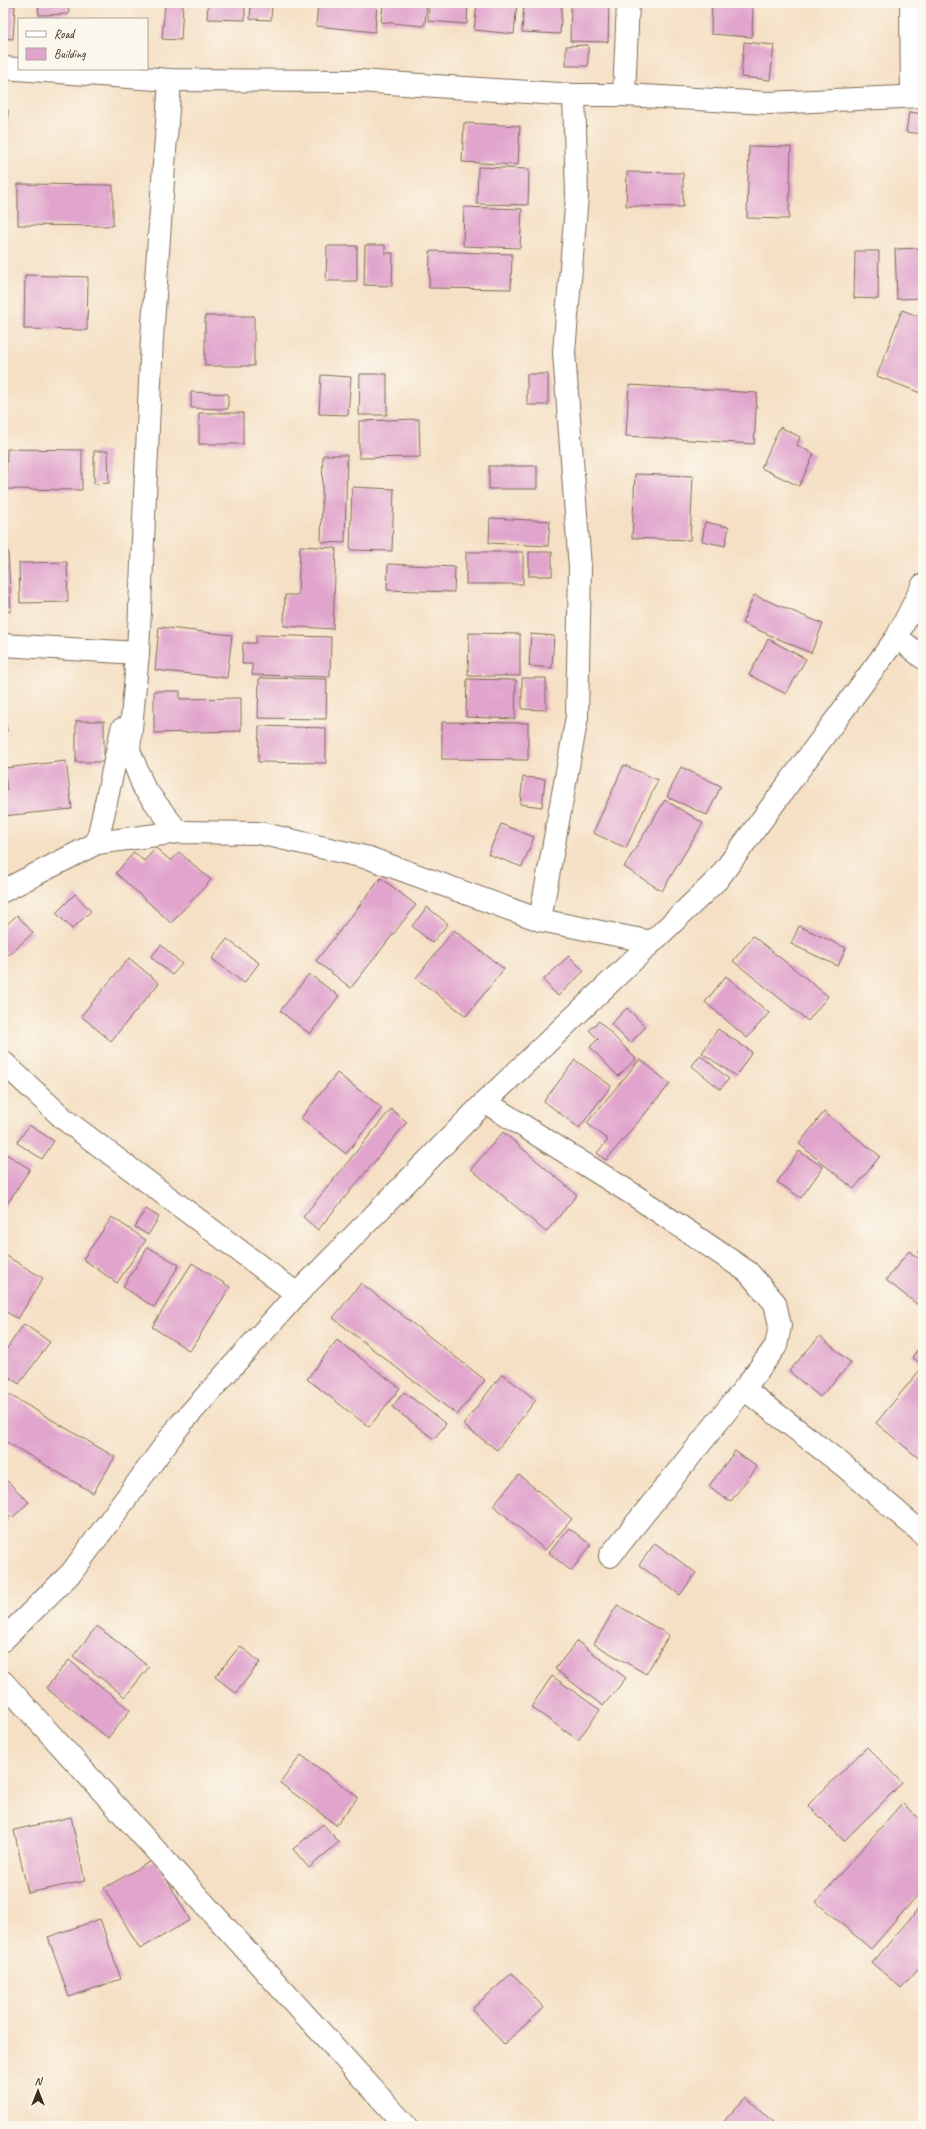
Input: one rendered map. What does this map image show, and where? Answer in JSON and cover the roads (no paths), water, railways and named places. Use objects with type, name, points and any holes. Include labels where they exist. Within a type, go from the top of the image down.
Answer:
[{"type":"street","points":[[624,95],[628,3]]},
{"type":"street","points":[[31,70],[170,80],[359,82],[574,95],[624,95],[768,103],[918,96],[911,3]]},
{"type":"street","points":[[3,68],[18,69]]},
{"type":"street","points":[[170,80],[152,338],[138,653],[130,750],[144,788],[178,832]]},
{"type":"street","points":[[540,920],[577,717],[580,568],[564,352],[577,196],[574,95]]},
{"type":"street","points":[[3,1640],[72,1572],[179,1426],[297,1294],[485,1102],[718,879],[896,637],[923,585]]},
{"type":"street","points":[[896,637],[923,658]]},
{"type":"street","points":[[3,645],[138,653]]},
{"type":"street","points":[[97,843],[138,653]]},
{"type":"street","points":[[3,891],[97,843],[178,832],[259,833],[369,858],[540,920],[652,942]]},
{"type":"street","points":[[3,1062],[64,1118],[297,1294]]},
{"type":"street","points":[[485,1102],[634,1196],[748,1272],[775,1303],[780,1326],[776,1346],[744,1389],[610,1556]]},
{"type":"street","points":[[744,1389],[844,1466],[923,1534]]},
{"type":"street","points":[[3,1682],[406,2126]]}]
